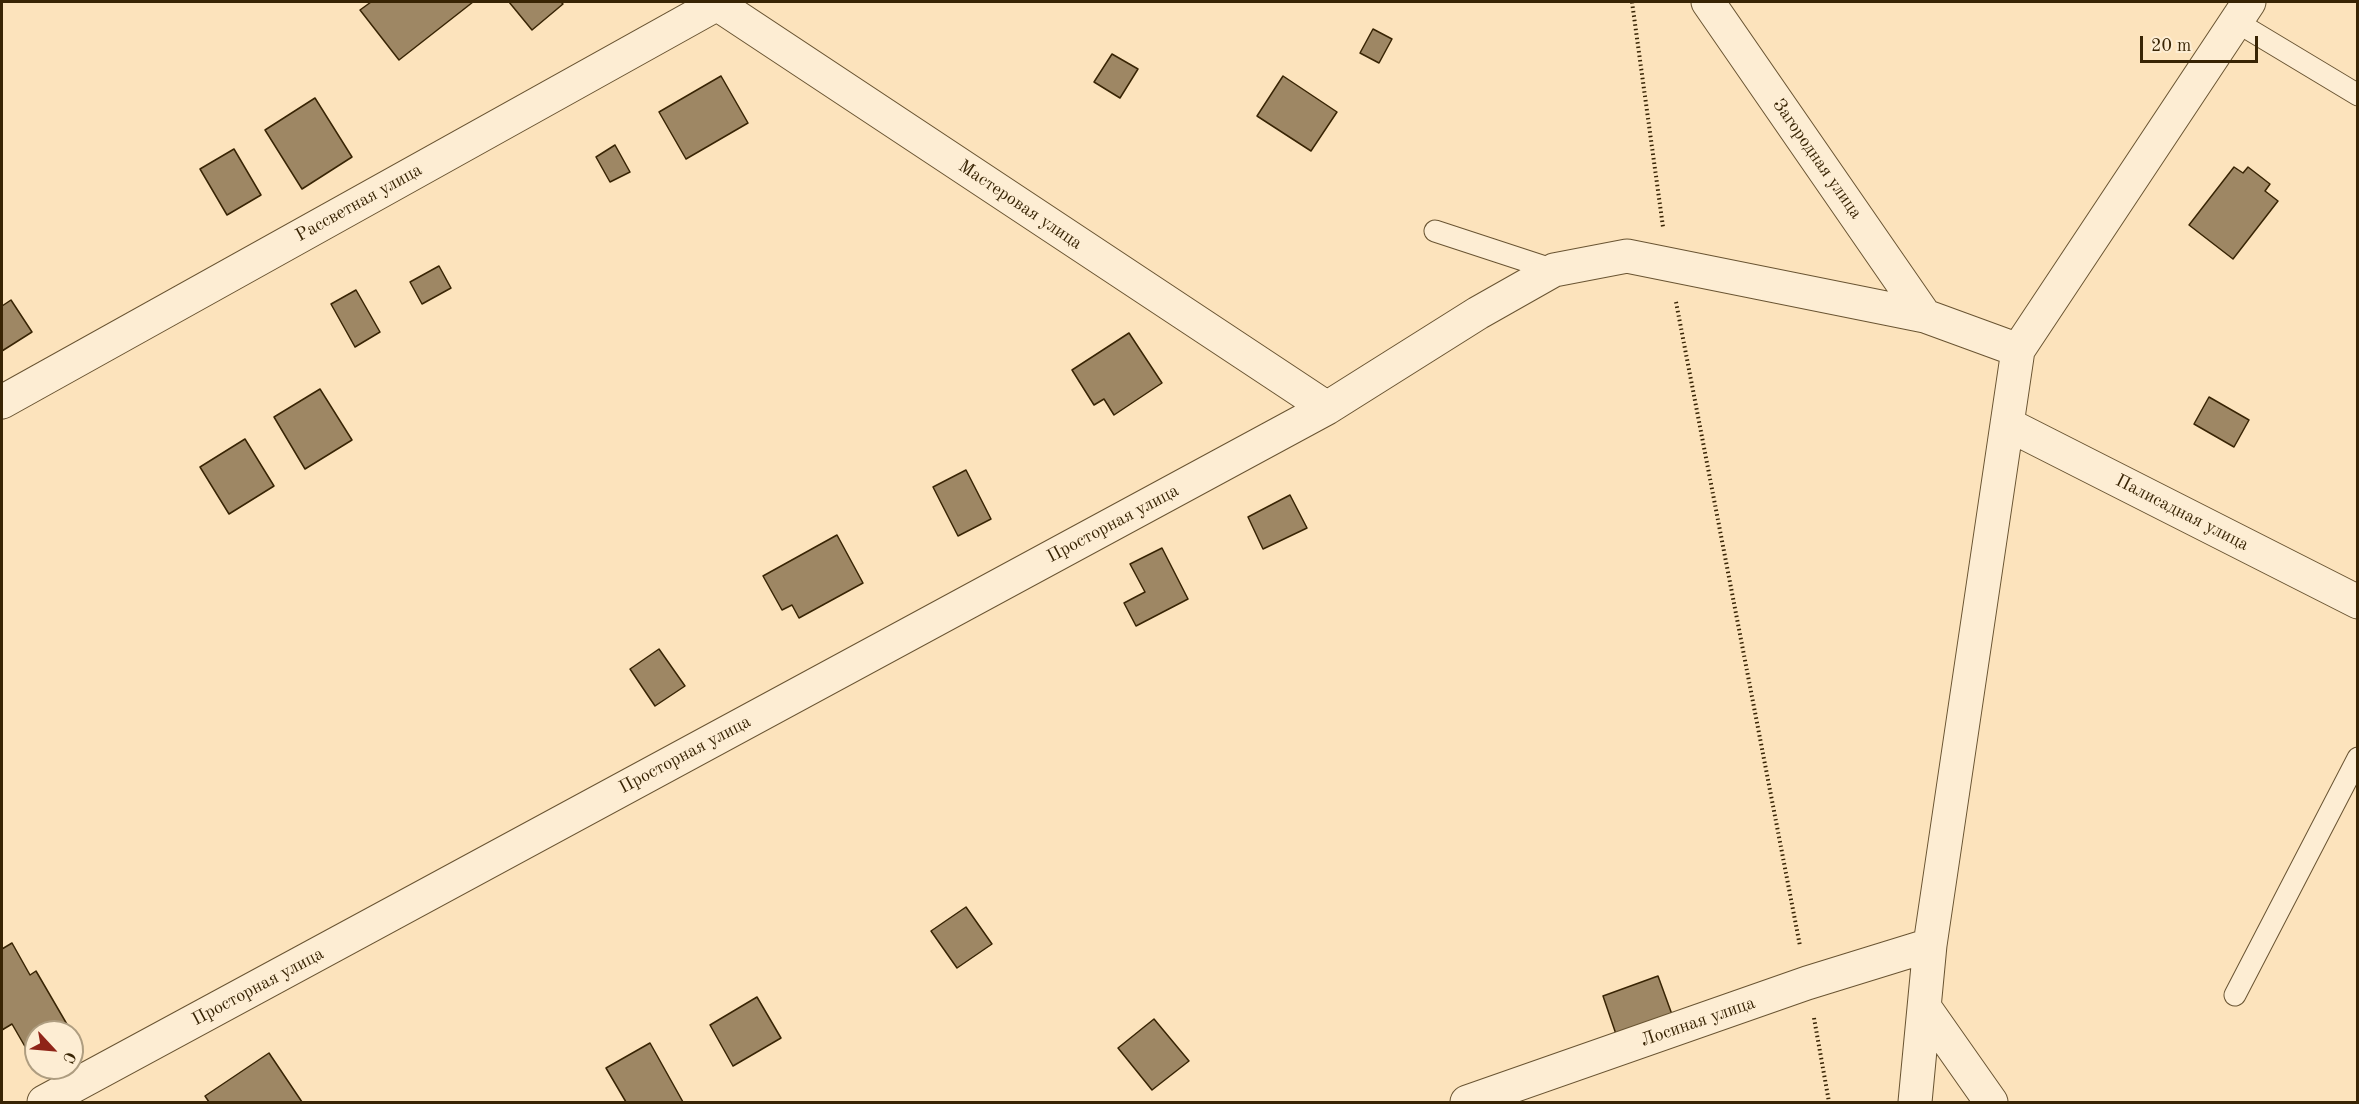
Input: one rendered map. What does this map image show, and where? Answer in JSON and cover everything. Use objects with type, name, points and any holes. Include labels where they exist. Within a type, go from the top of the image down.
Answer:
[{"type":"street","name":"Загородная улица","points":[[1708,2],[1925,316]]},
{"type":"street","name":"Рассветная улица","points":[[2,402],[715,3]]},
{"type":"street","name":"Мастеровая улица","points":[[715,3],[1327,408]]},
{"type":"street","points":[[1915,1102],[1926,1008],[1930,945],[2018,351],[2242,11]]},
{"type":"street","name":"Просторная улица","points":[[44,1102],[1327,408],[1478,313],[1554,270],[1627,256],[1925,316],[2018,351]]},
{"type":"street","name":"Палисадная улица","points":[[2007,424],[2358,602]]},
{"type":"street","name":"Лосиная улица","points":[[1467,1102],[1808,983],[1930,945]]},
{"type":"street","points":[[1926,1008],[1991,1102]]},
{"type":"lane","points":[[2242,11],[2358,95]]},
{"type":"lane","points":[[1435,231],[1554,270]]},
{"type":"lane","points":[[2235,994],[2358,758]]},
{"type":"path","points":[[1632,2],[1668,264],[1808,983],[1829,1102]]},
{"type":"building","points":[[371,2],[473,2],[399,60],[360,10]]},
{"type":"building","points":[[509,2],[561,2],[563,4],[532,30]]},
{"type":"building","points":[[1373,29],[1392,39],[1379,63],[1360,53]]},
{"type":"building","points":[[1112,54],[1138,69],[1120,98],[1094,82]]},
{"type":"building","points":[[721,76],[748,123],[686,159],[659,112]]},
{"type":"building","points":[[1283,76],[1337,112],[1311,151],[1257,116]]},
{"type":"building","points":[[315,98],[352,157],[302,189],[265,130]]},
{"type":"building","points":[[615,145],[630,172],[610,182],[596,157]]},
{"type":"building","points":[[234,149],[261,195],[227,215],[200,169]]},
{"type":"building","points":[[2234,167],[2243,173],[2248,167],[2270,184],[2265,191],[2278,201],[2233,259],[2189,225]]},
{"type":"building","points":[[439,266],[451,288],[422,304],[410,282]]},
{"type":"building","points":[[356,290],[380,332],[355,347],[331,304]]},
{"type":"building","points":[[11,300],[32,332],[2,351],[2,306]]},
{"type":"building","points":[[1129,333],[1162,383],[1114,415],[1104,399],[1094,405],[1072,370]]},
{"type":"building","points":[[320,389],[352,440],[305,469],[274,417]]},
{"type":"building","points":[[2209,397],[2249,420],[2234,447],[2194,424]]},
{"type":"building","points":[[245,439],[274,486],[229,514],[200,467]]},
{"type":"building","points":[[966,470],[991,519],[958,536],[933,487]]},
{"type":"building","points":[[1290,495],[1307,528],[1263,549],[1248,517]]},
{"type":"building","points":[[837,535],[863,583],[799,618],[792,605],[782,610],[763,576]]},
{"type":"building","points":[[1162,548],[1188,599],[1136,626],[1124,603],[1145,592],[1130,564]]},
{"type":"building","points":[[659,649],[685,686],[655,706],[630,669]]},
{"type":"building","points":[[966,907],[992,944],[957,968],[931,931]]},
{"type":"building","points":[[12,943],[30,975],[36,971],[65,1020],[24,1020],[24,1045],[12,1024],[2,1030],[2,949]]},
{"type":"building","points":[[1658,976],[1674,1020],[1618,1040],[1603,996]]},
{"type":"building","points":[[757,997],[781,1038],[733,1066],[710,1025]]},
{"type":"building","points":[[1154,1019],[1189,1061],[1152,1090],[1118,1048]]},
{"type":"building","points":[[650,1043],[683,1102],[626,1102],[606,1068]]},
{"type":"building","points":[[269,1053],[302,1102],[209,1102],[205,1096]]}]
